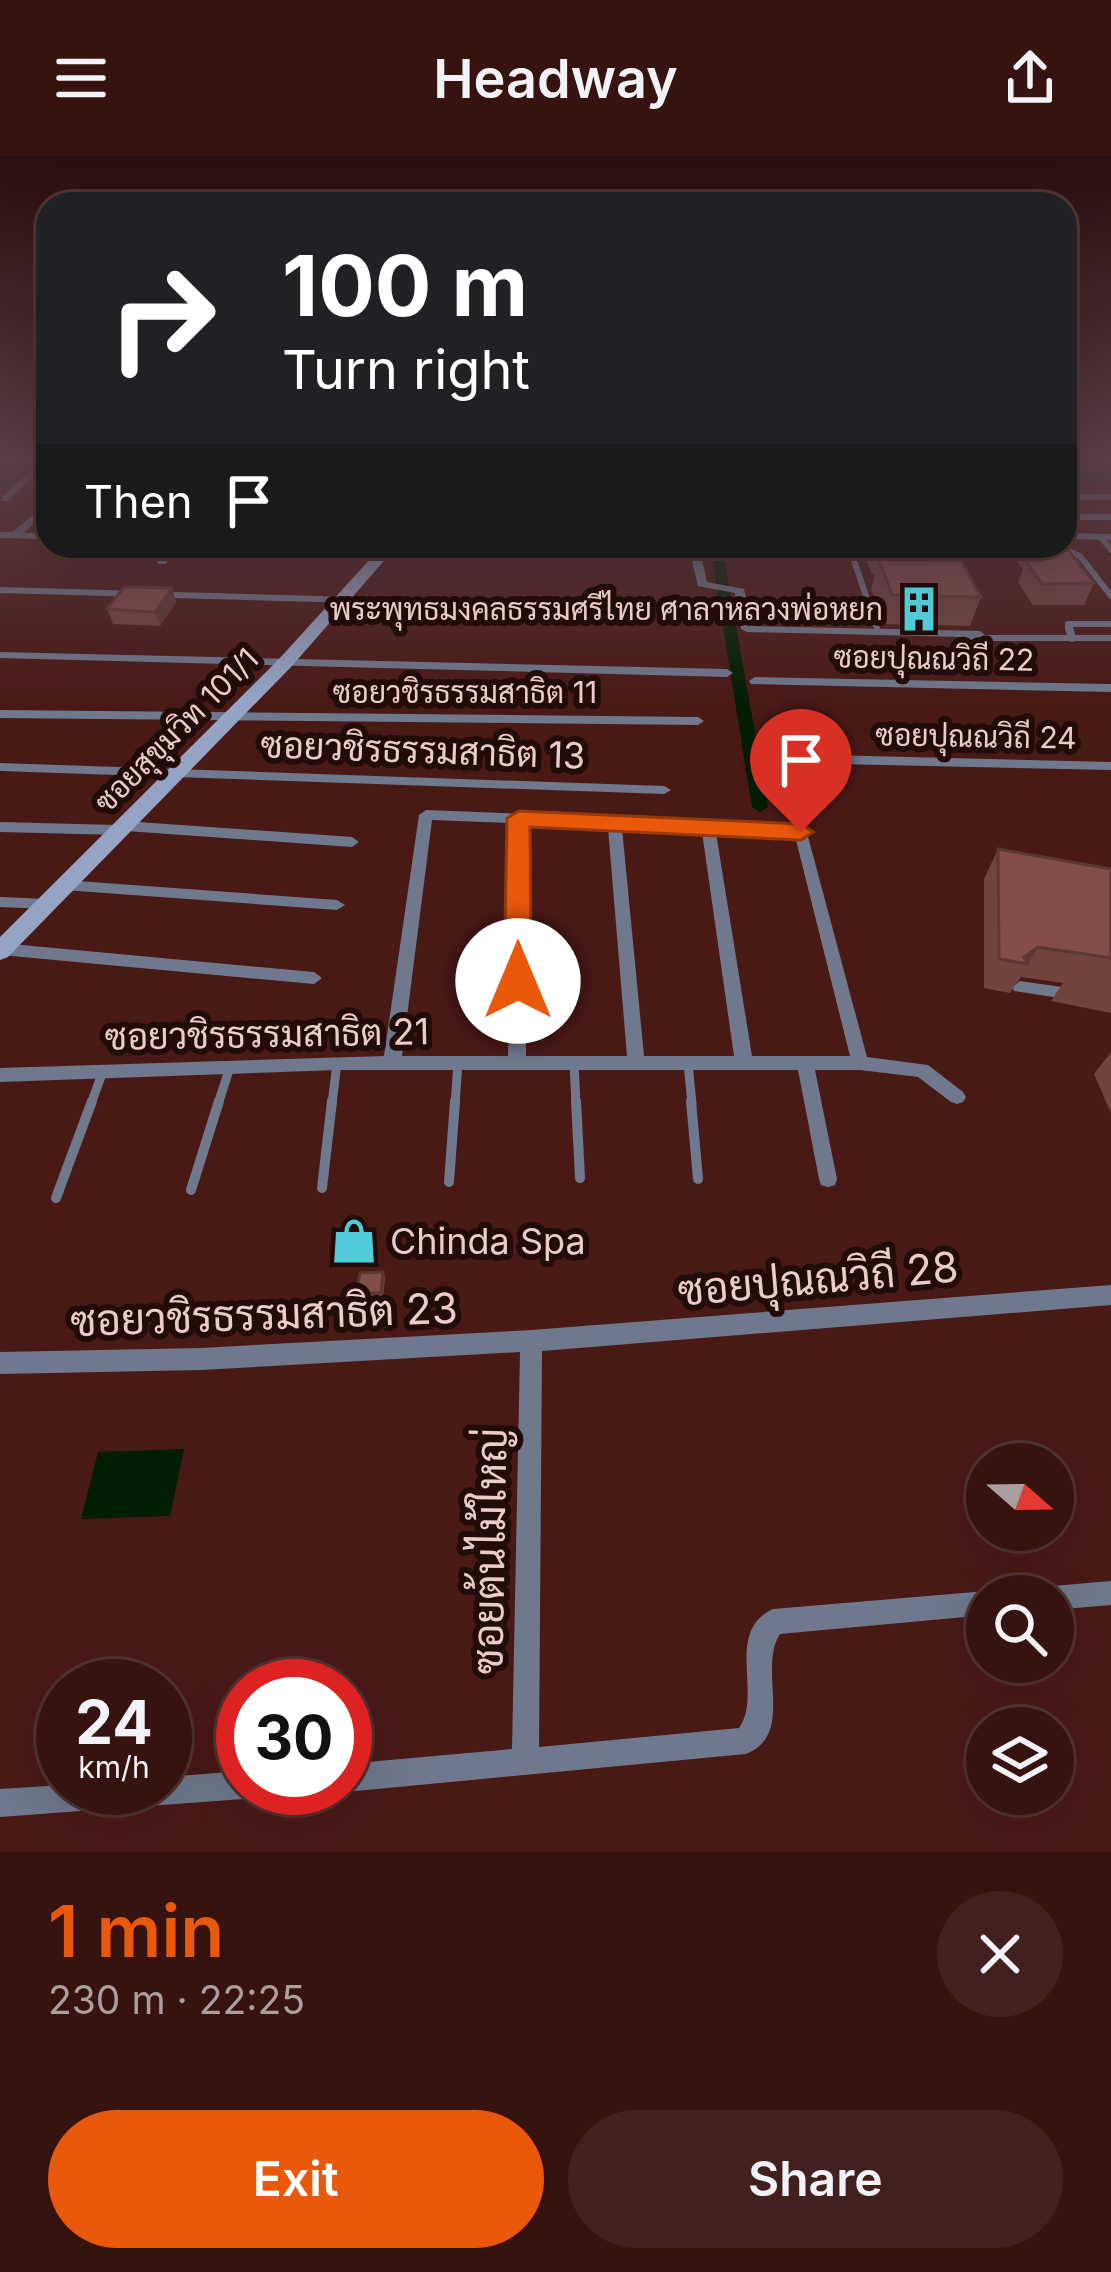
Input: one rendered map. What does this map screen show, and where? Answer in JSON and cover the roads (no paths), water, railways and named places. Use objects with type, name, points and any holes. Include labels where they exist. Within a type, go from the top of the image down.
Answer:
[{"type":"street","points":[[162,562],[164,558]]},
{"type":"street","name":"ซอยสุขุมวิท 101/1","points":[[1,950],[285,663],[379,558]]},
{"type":"street","points":[[695,558],[702,584],[740,591],[747,629],[983,636]]},
{"type":"street","points":[[0,590],[711,610]]},
{"type":"street","name":"ซอยปุณณวิถี 22","points":[[752,638],[1111,638]]},
{"type":"street","points":[[0,655],[727,674]]},
{"type":"street","name":"ซอยปุณณวิถี 22","points":[[755,681],[1111,688]]},
{"type":"street","name":"ซอยวชิรธรรมสาธิต 11","points":[[0,714],[698,721]]},
{"type":"street","name":"ซอยปุณณวิถี 24","points":[[768,758],[1111,766]]},
{"type":"street","points":[[773,787],[785,775],[787,758]]},
{"type":"street","name":"ซอยวชิรธรรมสาธิต 13","points":[[0,767],[664,790]]},
{"type":"street","points":[[517,1063],[519,818]]},
{"type":"street","points":[[392,1063],[422,819],[519,818],[801,832],[860,1063]]},
{"type":"street","points":[[614,822],[636,1063]]},
{"type":"street","points":[[708,826],[744,1063]]},
{"type":"street","points":[[0,827],[122,828],[352,842]]},
{"type":"street","points":[[64,885],[337,905]]},
{"type":"street","points":[[0,902],[47,904]]},
{"type":"street","points":[[1,950],[314,977]]},
{"type":"street","points":[[1020,987],[1111,1000]]},
{"type":"street","name":"ซอยวชิรธรรมสาธิต 21","points":[[0,1075],[337,1063],[860,1063],[922,1070],[957,1097]]},
{"type":"street","points":[[805,1063],[828,1179]]},
{"type":"street","name":"ซอยปุณณวิถี 28","points":[[531,1342],[1111,1295]]},
{"type":"street","name":"ซอยวชิรธรรมสาธิต 23","points":[[0,1363],[201,1359],[531,1342]]},
{"type":"street","name":"ซอยต้นไม้ใหญ่","points":[[525,1762],[531,1342]]},
{"type":"street","points":[[1074,1596],[1111,1593]]},
{"type":"street","points":[[372,1776],[746,1741],[758,1726],[759,1646],[764,1630],[773,1622],[966,1606]]},
{"type":"street","points":[[0,1803],[216,1787]]},
{"type":"lane","points":[[1077,555],[1108,586],[1111,596]]},
{"type":"lane","points":[[853,558],[878,632]]},
{"type":"lane","points":[[972,616],[983,636]]},
{"type":"lane","points":[[1072,638],[1068,624],[1111,624]]},
{"type":"lane","points":[[322,1188],[337,1063]]},
{"type":"lane","points":[[449,1182],[458,1063]]},
{"type":"lane","points":[[574,1063],[580,1178]]},
{"type":"lane","points":[[688,1063],[698,1179]]},
{"type":"lane","points":[[191,1190],[230,1067]]},
{"type":"lane","points":[[56,1198],[103,1071]]},
{"type":"waterway","points":[[718,558],[760,807]]},
{"type":"place","name":"พระพุทธมงคลธรรมศรีไทย ศาลาหลวงพ่อหยก","points":[[919,609]]},
{"type":"place","name":"Chinda Spa","points":[[354,1241]]}]
